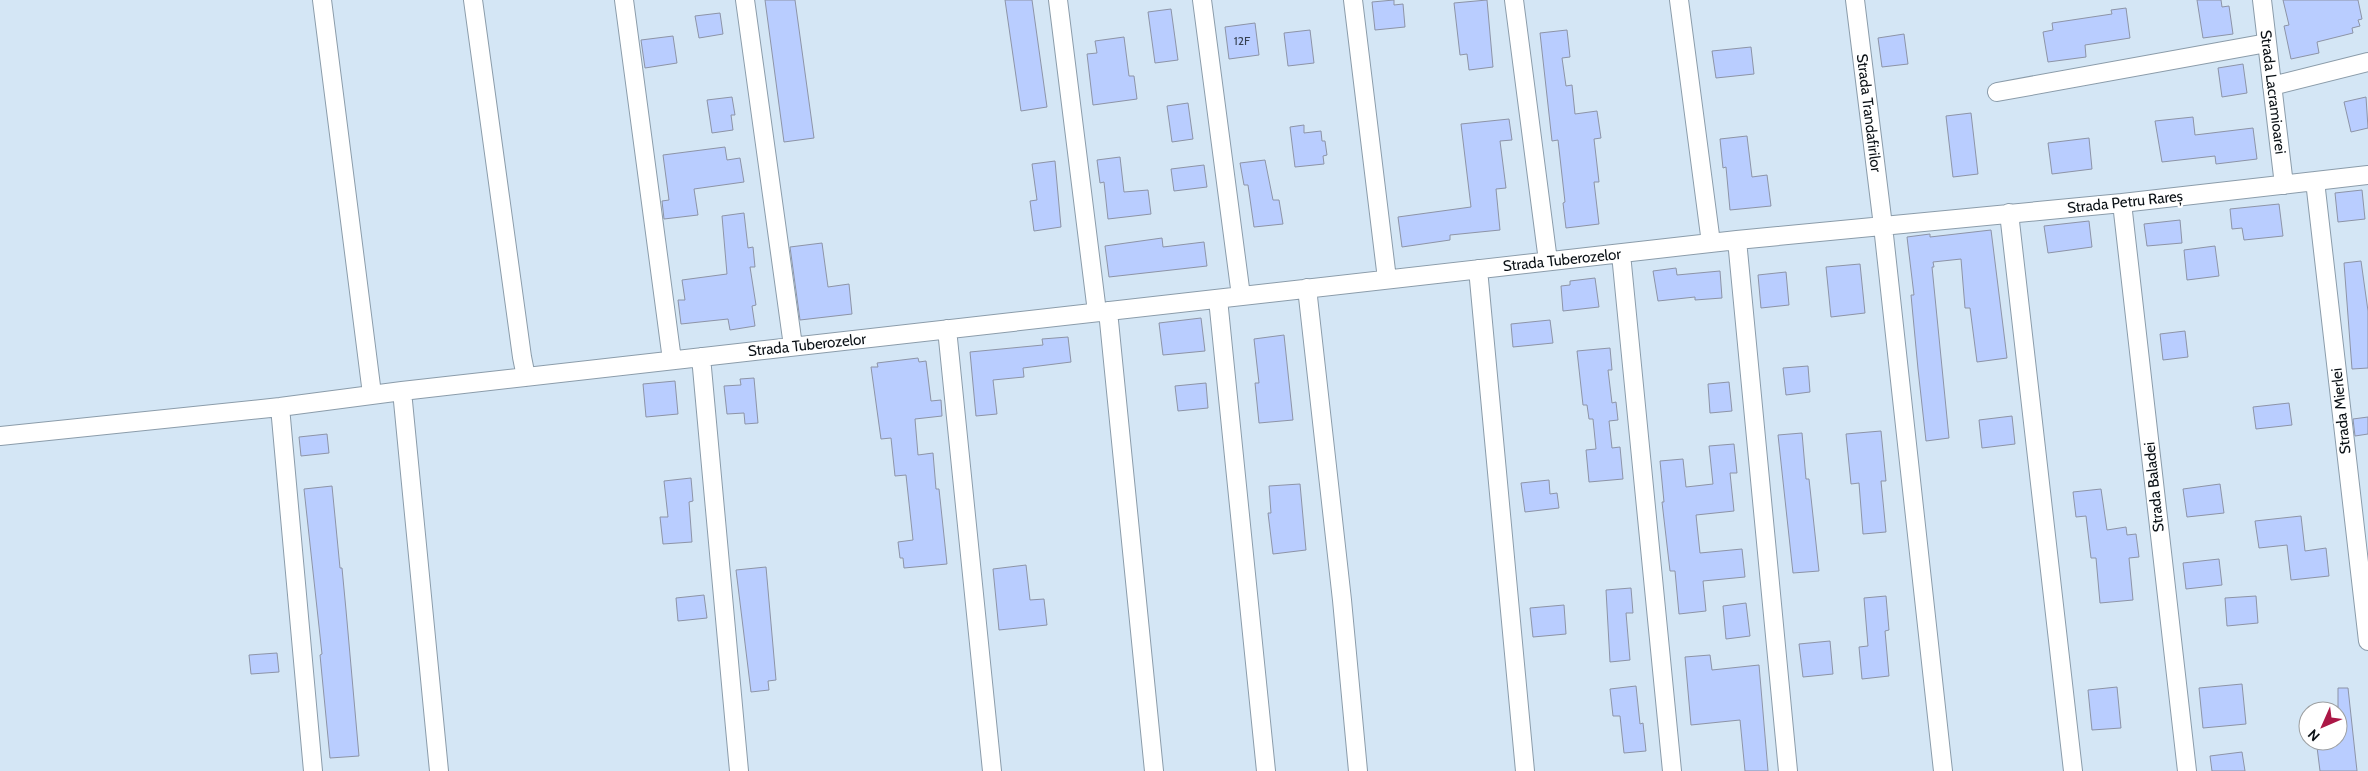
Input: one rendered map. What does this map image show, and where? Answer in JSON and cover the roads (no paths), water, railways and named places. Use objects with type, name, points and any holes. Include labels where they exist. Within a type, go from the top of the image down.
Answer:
[{"type":"street","points":[[322,0],[372,394]]},
{"type":"street","points":[[474,0],[520,347],[526,377]]},
{"type":"street","points":[[624,0],[672,360]]},
{"type":"street","points":[[745,0],[793,346]]},
{"type":"street","points":[[1058,0],[1102,312],[1154,771]]},
{"type":"street","points":[[1202,0],[1241,296]]},
{"type":"street","points":[[1353,0],[1387,279]]},
{"type":"street","points":[[1514,0],[1548,261]]},
{"type":"street","points":[[1679,0],[1711,243]]},
{"type":"street","name":"Strada Trandafirilor","points":[[1855,0],[1883,226],[1943,771]]},
{"type":"street","name":"Strada Lacramioarei","points":[[2262,0],[2284,185]]},
{"type":"street","points":[[1996,92],[2266,43]]},
{"type":"street","points":[[2272,86],[2368,62]]},
{"type":"street","name":"Strada Petru Rareș","points":[[1883,226],[2122,203],[2368,175]]},
{"type":"street","name":"Strada Mierlei","points":[[2315,181],[2368,641]]},
{"type":"street","name":"Strada Baladei","points":[[2122,203],[2186,771]]},
{"type":"street","points":[[2009,213],[2073,771]]},
{"type":"street","name":"Strada Tuberozelor","points":[[0,436],[280,407],[372,394],[1548,261],[1883,226]]},
{"type":"street","points":[[1737,240],[1788,771]]},
{"type":"street","points":[[1621,254],[1672,771]]},
{"type":"street","points":[[1478,269],[1525,771]]},
{"type":"street","points":[[1307,288],[1341,590],[1358,771]]},
{"type":"street","points":[[1218,299],[1266,771]]},
{"type":"street","points":[[947,329],[992,771]]},
{"type":"street","points":[[701,357],[739,771]]},
{"type":"street","points":[[402,391],[438,771]]},
{"type":"street","points":[[280,407],[312,771]]}]
